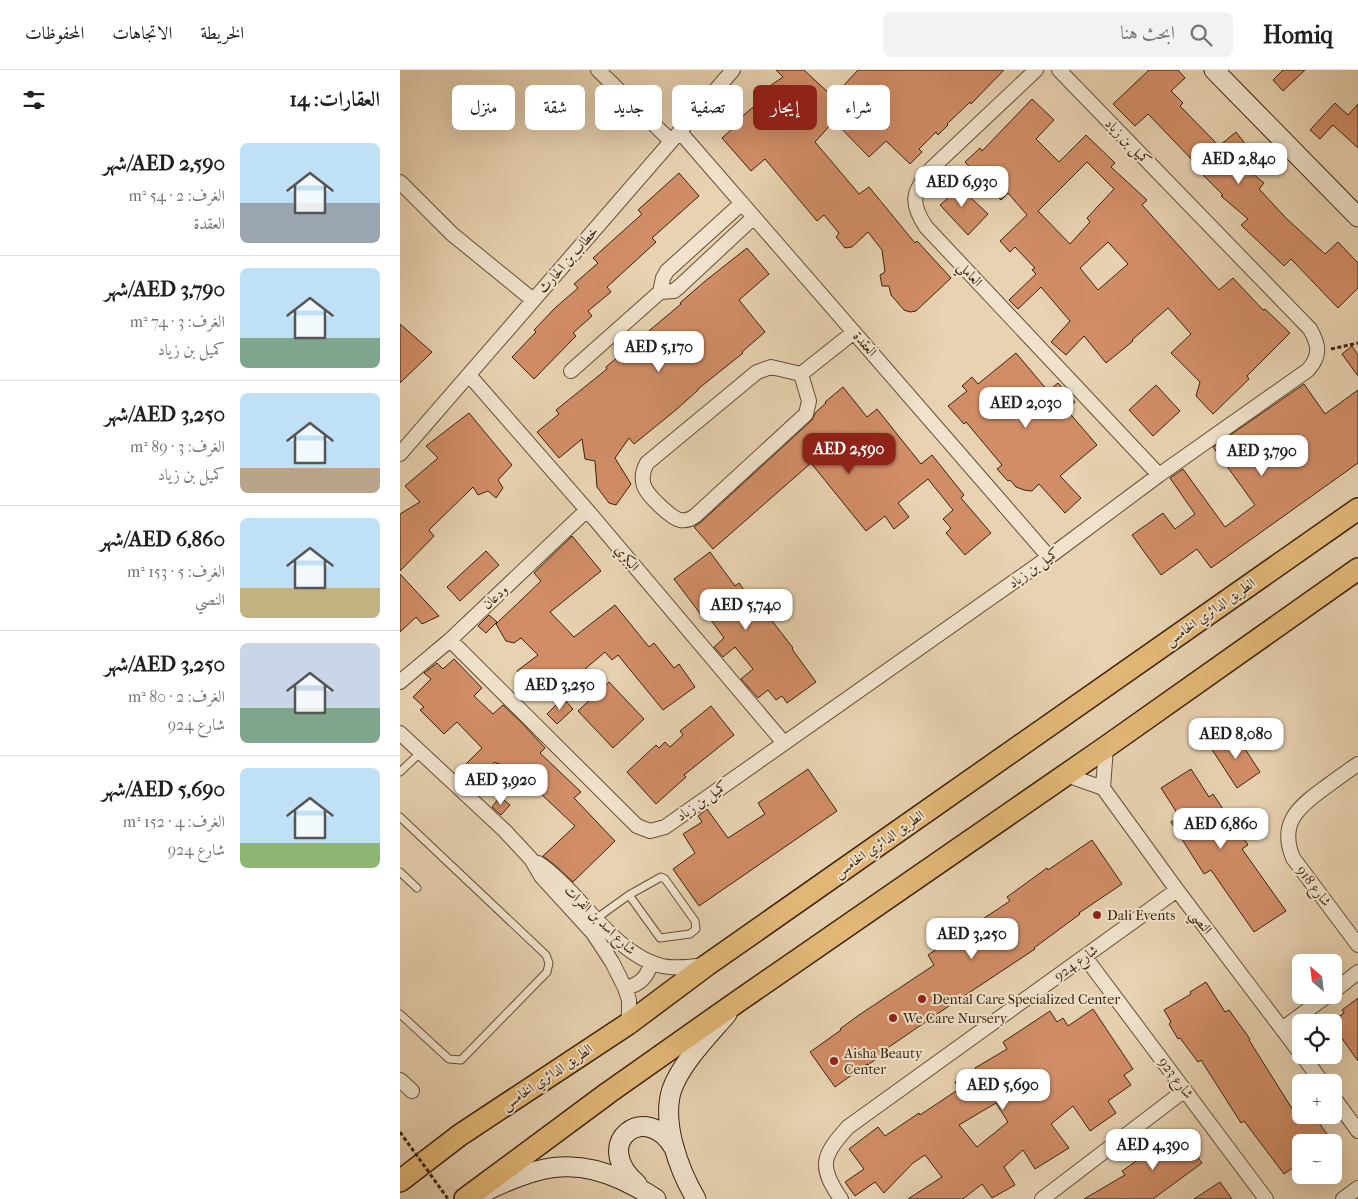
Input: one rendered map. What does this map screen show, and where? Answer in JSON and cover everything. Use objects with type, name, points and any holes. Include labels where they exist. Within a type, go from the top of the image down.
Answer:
[{"type":"main road","name":"الطريق الدائري الخامس","points":[[400,1180],[460,1135],[628,1024],[707,965],[1358,509]]},
{"type":"main road","points":[[465,1199],[608,1093],[1066,775],[1358,569]]},
{"type":"street","name":"العقدة","points":[[598,70],[676,136],[742,203],[1049,557]]},
{"type":"street","name":"خطاب بن الحارث","points":[[401,450],[469,375],[733,70]]},
{"type":"street","name":"العاملي","points":[[1036,70],[932,168],[919,183],[914,200],[918,214],[926,227],[1159,475]]},
{"type":"street","name":"كميل بن زياد","points":[[450,640],[637,826],[650,831],[665,827],[1049,557],[1159,475],[1308,370],[1316,362],[1318,351],[1316,339],[1310,329],[1059,70]]},
{"type":"street","points":[[1214,70],[1358,218]]},
{"type":"street","points":[[400,182],[452,234],[533,300]]},
{"type":"street","points":[[660,292],[663,278],[667,271],[742,203]]},
{"type":"street","points":[[571,371],[660,292],[674,290],[680,286],[754,217]]},
{"type":"street","points":[[800,374],[854,332]]},
{"type":"street","points":[[771,367],[800,374],[809,401],[806,414],[695,516],[685,520],[675,518],[648,493],[642,478],[647,463],[757,372],[771,367]]},
{"type":"street","name":"البكري","points":[[469,375],[587,510],[784,743]]},
{"type":"street","name":"ودعان","points":[[400,682],[450,640],[587,510]]},
{"type":"street","name":"شارع اسد بن الفرات","points":[[400,733],[505,831],[531,859],[542,876],[598,940],[625,988],[629,1000],[628,1024]]},
{"type":"street","points":[[1066,775],[1103,788],[1106,747]]},
{"type":"street","name":"شارع 918","points":[[1358,764],[1302,805],[1290,821],[1287,833],[1288,846],[1293,858],[1358,945]]},
{"type":"street","name":"النصي","points":[[1103,788],[1177,890],[1292,1042]]},
{"type":"street","name":"شارع اسد بن الفرات","points":[[531,859],[548,870],[629,950],[651,962],[676,968],[707,965]]},
{"type":"street","name":"شارع 924","points":[[840,1199],[829,1182],[824,1162],[833,1144],[848,1127],[1177,890]]},
{"type":"street","name":"شارع 923","points":[[1085,957],[1266,1199]]},
{"type":"street","points":[[625,988],[632,987],[643,980],[647,975],[651,962]]},
{"type":"street","points":[[1342,984],[1358,972]]},
{"type":"street","points":[[696,1199],[686,1181],[676,1152],[669,1126],[669,1099],[672,1088],[689,1061],[737,1002]]},
{"type":"street","points":[[1282,1029],[1316,1004]]},
{"type":"street","points":[[400,1080],[412,1091]]},
{"type":"street","points":[[1042,1199],[1185,1090]]},
{"type":"street","points":[[1342,1109],[1358,1131]]},
{"type":"street","points":[[651,1195],[628,1176],[620,1162],[618,1153],[624,1136],[630,1130],[648,1126],[657,1129],[669,1140],[676,1152]]},
{"type":"street","points":[[470,1199],[507,1181],[529,1173],[553,1167],[571,1166],[595,1168],[651,1195]]},
{"type":"street","points":[[1343,1199],[1358,1188]]},
{"type":"lane","points":[[400,772],[420,753]]},
{"type":"lane","points":[[400,817],[546,955],[549,963],[547,972],[461,1060],[449,1059],[400,1014]]},
{"type":"lane","points":[[400,872],[417,888]]},
{"type":"lane","points":[[597,918],[629,895],[663,877],[696,921],[696,930],[690,934],[660,938],[629,895]]},
{"type":"path","points":[[1318,351],[1358,343]]},
{"type":"path","points":[[400,1132],[448,1199]]},
{"type":"building","points":[[776,70],[804,70],[827,91],[827,129],[815,142],[859,194],[869,187],[915,243],[917,241],[951,278],[916,311],[904,310],[891,295],[889,286],[882,286],[880,275],[885,272],[882,250],[868,232],[852,247],[845,248],[836,237],[839,233],[824,215],[817,221],[765,159],[751,171],[722,138],[731,130],[743,130],[743,116],[753,107],[753,130],[817,130],[817,85],[771,85],[783,77]]},
{"type":"building","points":[[858,70],[1004,70],[971,104],[970,102],[947,124],[938,135],[936,132],[919,149],[922,152],[910,164],[886,141],[869,157],[843,130],[890,130],[890,85],[844,85]]},
{"type":"building","points":[[1149,70],[1178,70],[1185,78],[1171,91],[1183,103],[1180,106],[1219,146],[1236,132],[1257,159],[1247,169],[1264,183],[1259,189],[1286,218],[1325,254],[1338,242],[1358,263],[1358,288],[1338,308],[1291,259],[1284,266],[1241,225],[1248,219],[1221,196],[1223,195],[1198,170],[1200,168],[1148,114],[1135,126],[1113,104]]},
{"type":"building","points":[[1283,70],[1305,70],[1283,91],[1273,80]]},
{"type":"building","points":[[1032,99],[1054,120],[1036,139],[1059,162],[1086,135],[1115,163],[1111,167],[1147,200],[1142,205],[1219,290],[1233,278],[1263,310],[1265,309],[1290,333],[1247,376],[1249,379],[1213,414],[1196,396],[1200,382],[1171,353],[1191,334],[1168,308],[1106,363],[1084,336],[1066,355],[1051,342],[1070,321],[1041,287],[1018,309],[1009,300],[1036,274],[1032,270],[1035,268],[1015,247],[1010,252],[1000,241],[1027,215],[1008,193],[1001,200],[965,162],[980,148],[982,151]],"holes":[[[1087,162],[1114,189],[1087,218],[1090,222],[1070,244],[1038,211]],[[1108,242],[1128,264],[1098,290],[1080,268]]]},
{"type":"building","points":[[1335,103],[1348,115],[1358,104],[1358,148],[1333,125],[1320,139],[1310,130]]},
{"type":"building","points":[[679,173],[699,196],[652,238],[656,242],[607,287],[611,292],[588,311],[592,316],[573,333],[576,336],[534,379],[512,357],[536,332],[534,330],[555,308],[578,288],[574,284],[598,263],[593,258],[642,214],[638,210]]},
{"type":"building","points":[[952,180],[988,214],[968,235],[940,205],[948,198],[941,190]]},
{"type":"building","points":[[747,248],[769,274],[739,300],[765,332],[743,353],[634,444],[629,438],[615,458],[631,484],[616,505],[609,503],[597,487],[595,461],[585,459],[582,439],[559,458],[537,432],[559,414],[556,410],[607,369],[606,367],[681,304],[704,282]]},
{"type":"building","points":[[400,324],[432,352],[400,383]]},
{"type":"building","points":[[1352,346],[1358,355],[1358,376],[1342,354]]},
{"type":"building","points":[[1016,353],[1048,391],[1058,383],[1075,402],[1066,409],[1097,445],[1060,476],[1081,498],[1065,513],[1039,484],[1032,491],[1016,487],[1010,480],[1008,481],[997,469],[1002,465],[966,422],[964,424],[948,406],[967,391],[962,386],[972,377],[978,384]]},
{"type":"building","points":[[1304,384],[1325,414],[1358,390],[1358,463],[1211,568],[1197,549],[1161,575],[1132,535],[1163,513],[1175,529],[1195,514],[1170,478],[1183,469],[1225,527],[1255,505],[1213,447]]},
{"type":"building","points":[[1156,385],[1180,411],[1153,436],[1129,410]]},
{"type":"building","points":[[843,387],[867,417],[877,409],[921,464],[932,455],[964,495],[961,498],[991,533],[965,555],[946,533],[951,528],[943,519],[953,510],[928,479],[898,503],[909,517],[894,529],[885,516],[866,531],[811,463],[713,549],[694,527],[812,420],[825,402]]},
{"type":"building","points":[[469,413],[512,465],[498,480],[503,488],[496,498],[488,491],[478,495],[473,487],[429,530],[434,536],[400,571],[400,514],[420,502],[405,486],[438,458],[426,446]]},
{"type":"building","points":[[572,536],[601,571],[550,612],[574,637],[615,605],[649,647],[654,643],[674,668],[679,664],[695,687],[663,710],[618,655],[612,660],[605,652],[564,687],[552,672],[530,689],[517,671],[538,655],[521,638],[514,643],[506,641],[496,624],[541,581],[534,573]]},
{"type":"building","points":[[486,551],[499,565],[460,601],[447,587]]},
{"type":"building","points":[[710,552],[735,586],[739,583],[766,619],[769,617],[816,682],[787,703],[782,696],[776,700],[768,690],[758,698],[741,679],[753,669],[735,647],[723,657],[714,647],[724,638],[706,613],[702,616],[674,579]]},
{"type":"building","points":[[400,574],[439,616],[422,624],[416,617],[400,632]]},
{"type":"building","points":[[489,615],[497,622],[486,633],[478,626]]},
{"type":"building","points":[[454,659],[482,688],[474,696],[493,714],[503,705],[522,723],[545,748],[540,753],[581,792],[574,798],[615,841],[573,882],[543,856],[575,826],[519,773],[513,779],[498,763],[495,762],[471,785],[458,772],[482,748],[457,722],[444,734],[420,710],[424,707],[413,697],[431,679],[424,673],[437,663],[443,669]]},
{"type":"building","points":[[609,682],[644,719],[613,748],[578,711]]},
{"type":"building","points":[[563,698],[573,709],[557,724],[547,714]]},
{"type":"building","points":[[711,706],[734,735],[684,775],[686,777],[656,804],[627,772],[656,745],[659,748],[665,742],[670,747],[683,735],[680,731]]},
{"type":"building","points":[[1234,732],[1260,772],[1237,788],[1211,748]]},
{"type":"building","points":[[808,769],[837,811],[699,906],[673,869],[695,853],[683,834],[702,822],[698,816],[707,809],[728,838],[765,814],[758,803]]},
{"type":"building","points":[[1191,769],[1209,797],[1213,794],[1234,823],[1248,845],[1242,849],[1286,911],[1254,932],[1211,870],[1204,874],[1171,822],[1179,816],[1161,788]]},
{"type":"building","points":[[500,797],[510,805],[501,815],[492,807]]},
{"type":"building","points":[[1092,840],[1122,884],[1079,913],[1035,949],[886,1049],[887,1051],[835,1087],[810,1052],[859,1015],[934,965],[928,955],[1010,901],[1007,897],[1047,868],[1048,870]]},
{"type":"building","points":[[1206,982],[1225,1012],[1229,1010],[1250,1039],[1292,1109],[1292,1124],[1320,1124],[1327,1134],[1292,1134],[1292,1168],[1284,1174],[1244,1121],[1241,1123],[1201,1060],[1198,1062],[1180,1038],[1178,1039],[1169,1024],[1171,1022],[1164,1010],[1191,994],[1190,992]]},
{"type":"building","points":[[1358,998],[1358,1061],[1342,1038],[1342,1014],[1344,1013],[1342,1010]]},
{"type":"building","points":[[1093,1009],[1133,1069],[1124,1075],[1131,1085],[1108,1101],[1116,1113],[1090,1131],[1073,1106],[1051,1124],[1069,1148],[1035,1169],[1023,1150],[1004,1167],[1015,1185],[992,1198],[982,1184],[963,1199],[908,1199],[942,1177],[925,1155],[913,1163],[884,1193],[875,1182],[855,1196],[845,1182],[864,1169],[849,1149],[878,1127],[885,1136],[959,1089],[955,1082],[1007,1049],[1003,1042],[1050,1011],[1057,1022],[1063,1018],[1068,1026]],"holes":[[[996,1103],[1008,1122],[977,1147],[959,1125]]]},
{"type":"building","points":[[1178,1129],[1202,1163],[1153,1199],[1084,1199],[1125,1175],[1122,1171],[1161,1144],[1159,1142]]},
{"type":"building","points":[[1220,1182],[1232,1199],[1194,1199]]},
{"type":"place","name":"Dali Events","points":[[1097,915]]},
{"type":"place","name":"Dental Care Specialized Center","points":[[922,999]]},
{"type":"place","name":"We Care Nursery","points":[[893,1018]]},
{"type":"place","name":"Aisha Beauty Center","points":[[834,1061]]}]
